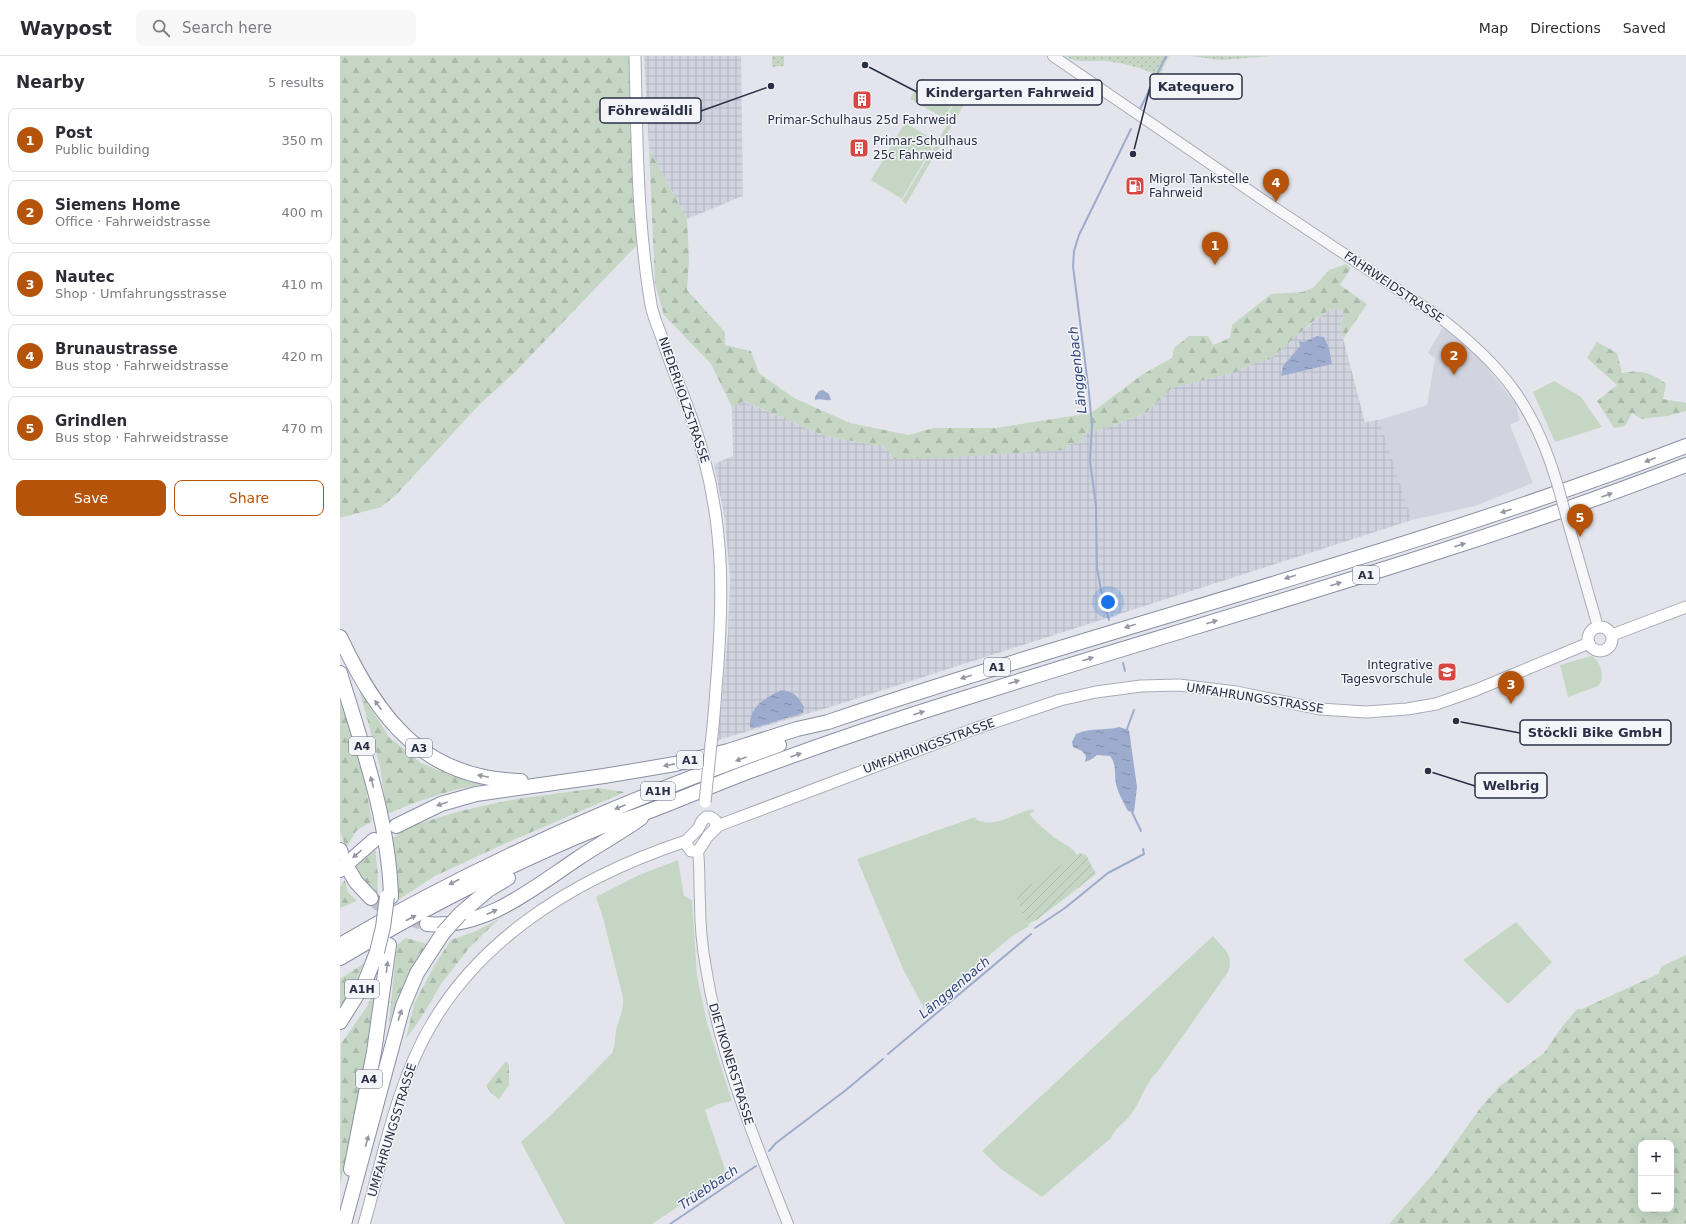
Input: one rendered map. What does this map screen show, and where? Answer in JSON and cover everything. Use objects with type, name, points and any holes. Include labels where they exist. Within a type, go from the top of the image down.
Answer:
[{"type":"highway","name":"A1","points":[[396,826],[424,811],[458,799],[494,791],[604,776],[675,764],[728,751],[797,729],[828,722],[1028,657],[1482,519],[1686,446]]},
{"type":"highway","name":"A1","points":[[638,815],[769,764],[900,719],[1034,676],[1431,554],[1550,515],[1686,465]]},
{"type":"highway","name":"A3","points":[[340,637],[359,675],[381,711],[397,729],[419,748],[449,766],[478,776],[502,780],[549,783]]},
{"type":"highway","name":"A4","points":[[340,673],[367,763],[387,847],[389,897],[389,945],[383,1000],[370,1076],[340,1212]]},
{"type":"highway","name":"A1H","points":[[340,945],[429,895],[534,844],[662,789],[800,738],[828,722]]},
{"type":"highway","points":[[427,924],[441,925],[461,922],[484,916],[505,906],[585,854],[616,836],[655,808]]},
{"type":"highway","name":"A1H","points":[[340,958],[418,914],[511,867],[601,827],[638,815]]},
{"type":"highway","points":[[344,1224],[403,1006],[417,973],[443,933],[460,914],[479,897],[504,880],[603,834],[638,815]]},
{"type":"highway","points":[[371,898],[344,870],[374,840]]},
{"type":"highway","name":"A1H","points":[[340,1022],[365,982],[377,952],[389,897]]},
{"type":"main road","name":"NIEDERHOLZSTRASSE","points":[[634,56],[643,246],[652,307],[704,457],[715,504],[719,534],[722,571],[721,617],[706,817]]},
{"type":"main road","points":[[1612,635],[1686,607]]},
{"type":"main road","points":[[1594,628],[1606,628],[1612,635],[1611,644],[1603,650],[1595,650],[1589,643],[1590,633],[1594,628]]},
{"type":"main road","name":"UMFAHRUNGSSTRASSE","points":[[716,826],[974,729],[1060,700],[1096,692],[1133,686],[1179,685],[1236,692],[1305,706],[1328,709],[1371,712],[1406,709],[1436,704],[1469,693],[1589,643]]},
{"type":"main road","points":[[706,817],[713,818],[716,826],[715,830],[708,836],[698,851],[688,848],[686,841],[698,829],[706,817]]},
{"type":"main road","name":"UMFAHRUNGSSTRASSE","points":[[364,1224],[396,1109],[411,1066],[434,1019],[464,977],[500,941],[549,905],[622,866],[686,841]]},
{"type":"street","name":"FAHRWEIDSTRASSE","points":[[1053,56],[1272,206],[1438,316],[1462,334],[1493,363],[1520,397],[1543,440],[1558,483],[1598,627]]},
{"type":"street","name":"DIETIKONERSTRASSE","points":[[698,851],[701,932],[706,969],[716,1017],[740,1100],[788,1224]]},
{"type":"shaded area","points":[[644,56],[741,56],[743,196],[687,219],[649,149]]},
{"type":"shaded area","points":[[1338,308],[1344,313],[1340,327],[1365,422],[1379,420],[1412,520],[827,708],[718,740],[728,633],[730,578],[725,520],[714,464],[733,456],[732,407],[743,401],[825,436],[885,447],[980,455],[1063,450],[1068,444],[1081,442],[1085,433],[1102,429],[1144,414],[1172,388],[1233,373],[1250,365],[1293,338],[1329,310]]},
{"type":"shaded area","points":[[1443,327],[1480,359],[1516,404],[1520,420],[1510,425],[1533,483],[1475,506],[1412,520],[1379,420],[1427,405],[1435,358],[1428,353]]},
{"type":"green space","points":[[340,56],[629,56],[637,245],[514,373],[479,405],[395,496],[381,507],[340,518]]},
{"type":"green space","points":[[772,56],[784,56],[784,66],[772,67]]},
{"type":"green space","points":[[1065,56],[1169,56],[1159,76],[1139,68],[1126,65],[1105,61],[1079,61]]},
{"type":"green space","points":[[1190,56],[1271,56],[1221,60]]},
{"type":"green space","points":[[922,78],[956,98],[944,118],[910,99]]},
{"type":"green space","points":[[957,99],[965,103],[906,204],[902,201],[953,115],[949,112]]},
{"type":"green space","points":[[905,123],[936,141],[902,199],[871,180]]},
{"type":"green space","points":[[649,149],[687,219],[689,261],[687,290],[725,332],[725,345],[751,351],[759,373],[794,398],[850,423],[909,435],[933,428],[996,428],[1091,413],[1143,374],[1172,358],[1174,348],[1189,336],[1208,336],[1213,345],[1230,338],[1232,325],[1271,294],[1302,292],[1313,288],[1329,270],[1346,264],[1351,268],[1340,285],[1367,304],[1343,339],[1340,327],[1344,313],[1338,308],[1329,310],[1311,323],[1270,359],[1250,365],[1233,373],[1172,388],[1144,414],[1102,429],[1085,433],[1081,442],[1068,444],[1064,450],[943,458],[894,459],[885,447],[825,436],[744,401],[732,407],[711,364],[664,315],[655,284]]},
{"type":"green space","points":[[1597,342],[1617,353],[1622,373],[1634,371],[1646,373],[1661,380],[1666,384],[1663,399],[1686,403],[1686,411],[1668,416],[1641,419],[1632,413],[1625,426],[1614,428],[1597,401],[1617,385],[1587,358]]},
{"type":"green space","points":[[1554,381],[1581,397],[1602,427],[1555,442],[1533,392]]},
{"type":"green space","points":[[1591,656],[1600,666],[1602,679],[1600,683],[1598,686],[1568,697],[1560,665]]},
{"type":"green space","points":[[359,689],[389,737],[421,763],[453,776],[485,783],[435,796],[387,814],[380,766]]},
{"type":"green space","points":[[340,692],[362,769],[372,821],[356,831],[346,848],[340,831]]},
{"type":"green space","points":[[597,788],[625,792],[506,843],[435,876],[398,900],[396,896],[397,881],[392,838],[411,826],[460,811],[516,799]]},
{"type":"green space","points":[[1032,809],[1035,811],[1029,814],[1035,821],[1055,838],[1067,845],[1077,855],[1038,882],[1015,895],[1029,926],[1012,936],[925,1010],[903,969],[857,859],[975,817],[977,820],[991,822]]},
{"type":"green space","points":[[375,847],[378,874],[377,896],[361,879],[353,865]]},
{"type":"green space","points":[[1080,853],[1086,855],[1096,874],[1038,919],[1028,924],[1015,895]]},
{"type":"green space","points":[[678,860],[684,896],[692,900],[697,976],[707,1023],[732,1101],[718,1104],[705,1110],[725,1169],[724,1176],[652,1224],[565,1224],[521,1142],[552,1114],[612,1053],[613,1050],[616,1030],[622,1010],[623,998],[603,918],[596,897],[639,875]]},
{"type":"green space","points":[[345,880],[348,892],[357,901],[340,908],[340,887]]},
{"type":"green space","points":[[499,919],[470,947],[441,984],[421,1018],[406,1039],[414,1004],[434,966],[451,940],[476,931]]},
{"type":"green space","points":[[1516,922],[1552,962],[1508,1004],[1463,960]]},
{"type":"green space","points":[[1213,936],[1229,956],[1230,966],[1228,972],[1150,1081],[1129,1117],[1117,1129],[1111,1138],[1042,1197],[1001,1169],[982,1151]]},
{"type":"green space","points":[[406,938],[427,944],[410,975],[389,1022],[397,945]]},
{"type":"green space","points":[[1686,955],[1686,1224],[1389,1224],[1434,1173],[1481,1107],[1500,1086],[1544,1053],[1561,1028],[1577,1009],[1582,1009],[1658,974],[1662,966]]},
{"type":"green space","points":[[363,964],[348,1000],[340,1013],[340,979]]},
{"type":"green space","points":[[377,982],[352,1139],[340,1184],[341,1044],[368,1005]]},
{"type":"green space","points":[[505,1062],[509,1065],[509,1085],[499,1099],[492,1094],[486,1086]]},
{"type":"water","points":[[1317,336],[1324,337],[1329,348],[1332,364],[1281,376],[1283,366],[1300,346],[1299,341],[1304,342]]},
{"type":"water","points":[[823,390],[829,394],[831,400],[815,400],[815,397],[819,391]]},
{"type":"water","points":[[782,690],[793,693],[798,697],[804,707],[803,713],[754,728],[750,727],[750,720],[755,708],[770,696]]},
{"type":"water","points":[[1119,727],[1129,730],[1137,787],[1134,812],[1128,811],[1120,794],[1116,784],[1114,763],[1110,756],[1097,755],[1085,762],[1086,756],[1082,751],[1073,747],[1072,742],[1076,734],[1082,732]]},
{"type":"waterway","name":"Länggenbach","points":[[1140,109],[1166,56]]},
{"type":"waterway","name":"Länggenbach","points":[[1109,620],[1097,568],[1096,506],[1090,461],[1092,426],[1073,266],[1074,251],[1079,235],[1131,129]]},
{"type":"waterway","points":[[1123,663],[1125,671]]},
{"type":"waterway","points":[[1127,729],[1134,710]]},
{"type":"waterway","points":[[1132,812],[1141,831]]},
{"type":"waterway","points":[[1035,928],[1065,908],[1108,873],[1144,854],[1143,849]]},
{"type":"waterway","name":"Länggenbach","points":[[888,1054],[1031,934]]},
{"type":"waterway","points":[[769,1151],[776,1143],[846,1090],[883,1059]]},
{"type":"waterway","name":"Trüebbach","points":[[670,1224],[756,1166]]},
{"type":"tunnel","points":[[371,898],[394,915],[427,924]]},
{"type":"place","name":"Kindergarten Fahrweid","points":[[865,65]]},
{"type":"place","name":"Föhrewäldli","points":[[771,86]]},
{"type":"place","name":"Primar-Schulhaus 25d Fahrweid","points":[[862,100]]},
{"type":"place","name":"Primar-Schulhaus 25c Fahrweid","points":[[859,148]]},
{"type":"place","name":"Katequero","points":[[1133,154]]},
{"type":"place","name":"Migrol Tankstelle Fahrweid","points":[[1135,186]]},
{"type":"place","name":"Brunaustrasse","points":[[1276,202]]},
{"type":"place","name":"Post","points":[[1215,265]]},
{"type":"place","name":"Siemens Home","points":[[1454,375]]},
{"type":"place","name":"Grindlen","points":[[1580,537]]},
{"type":"place","name":"Integrative Tagesvorschule","points":[[1447,672]]},
{"type":"place","name":"Nautec","points":[[1511,704]]},
{"type":"place","name":"Stöckli Bike GmbH","points":[[1456,721]]},
{"type":"place","name":"Welbrig","points":[[1428,771]]}]
